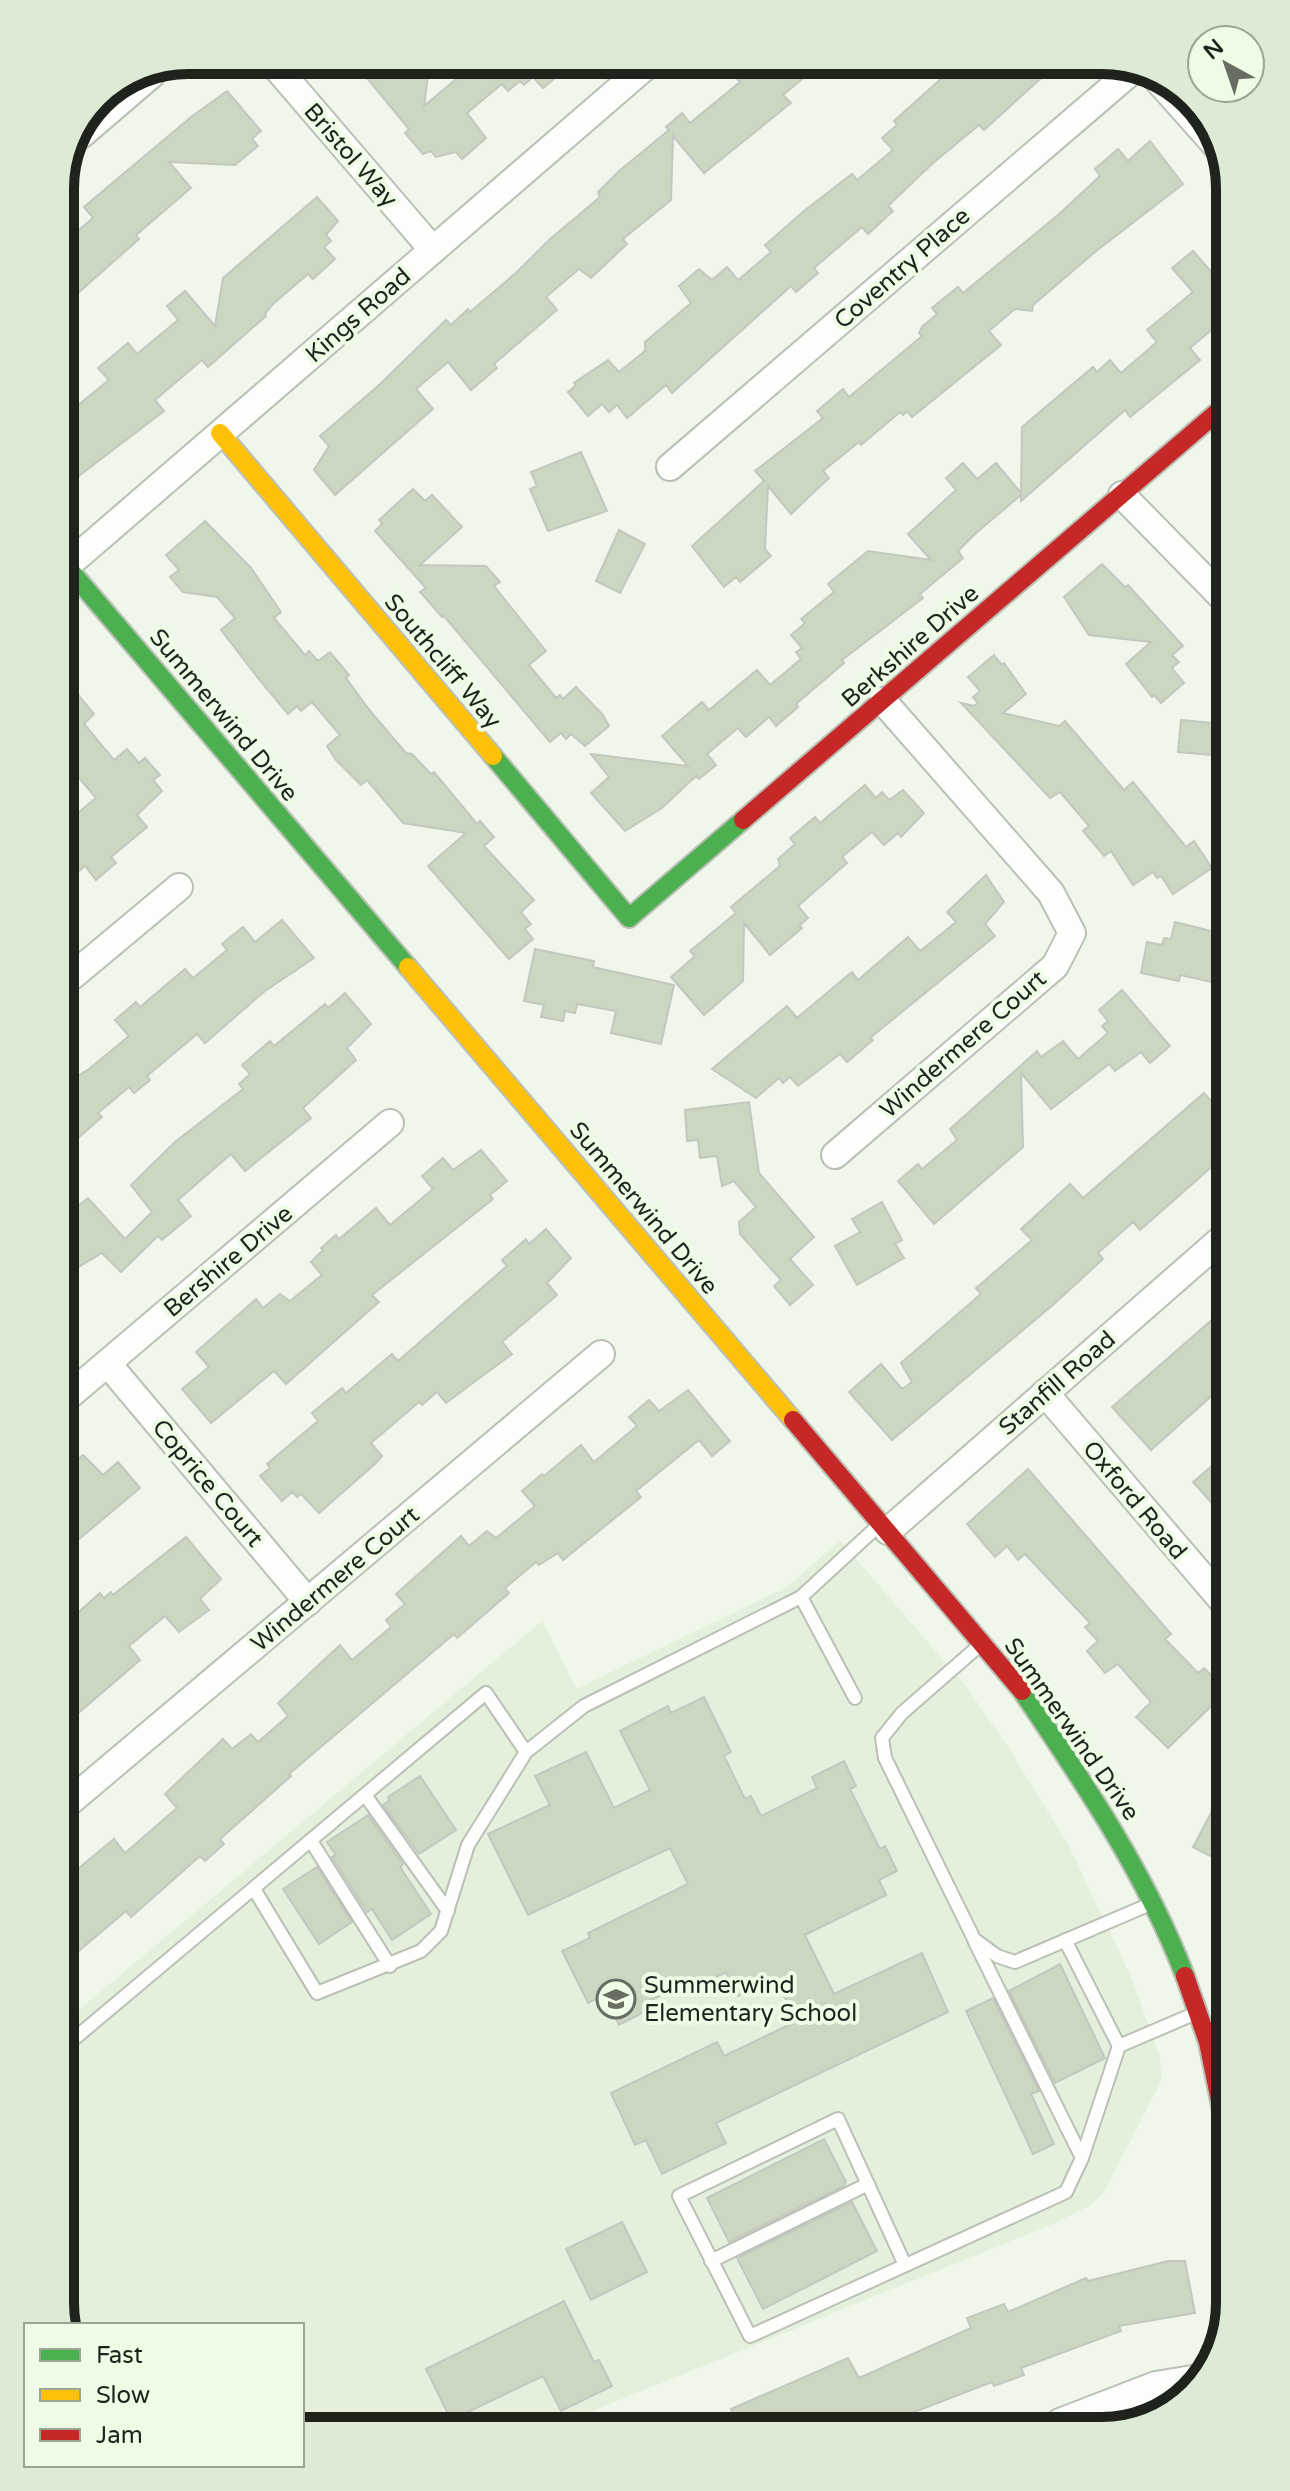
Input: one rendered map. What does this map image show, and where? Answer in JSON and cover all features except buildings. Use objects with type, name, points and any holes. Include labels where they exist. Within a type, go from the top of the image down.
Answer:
[{"type":"street","name":"Bristol Way","points":[[282,74],[433,250]]},
{"type":"street","name":"Kings Road","points":[[74,557],[637,74]]},
{"type":"street","name":"Coventry Place","points":[[670,467],[1125,77]]},
{"type":"street","points":[[96,122],[139,85]]},
{"type":"street","name":"Berkshire Drive","points":[[629,918],[1216,413]]},
{"type":"street","name":"Southcliff Way","points":[[220,433],[629,918]]},
{"type":"street","points":[[1122,495],[1216,591]]},
{"type":"street","name":"Summerwind Drive","points":[[74,579],[1019,1686],[1097,1800],[1157,1906],[1199,2012],[1216,2087]]},
{"type":"street","name":"Windermere Court","points":[[835,1155],[1055,966],[1072,933],[1051,893],[883,701]]},
{"type":"street","points":[[74,975],[179,887]]},
{"type":"street","name":"Bershire Drive","points":[[74,1392],[390,1123]]},
{"type":"street","name":"Stanfill Road","points":[[885,1527],[1216,1244]]},
{"type":"street","name":"Windermere Court","points":[[74,1798],[601,1354]]},
{"type":"street","name":"Coprice Court","points":[[108,1364],[308,1602]]},
{"type":"street","name":"Oxford Road","points":[[1045,1393],[1216,1593]]},
{"type":"street","points":[[1073,2417],[1156,2385],[1186,2380]]},
{"type":"lane","points":[[254,1889],[317,1993],[421,1951],[441,1931],[468,1845],[526,1752],[584,1706],[801,1597],[885,1527]]},
{"type":"lane","points":[[801,1597],[855,1698]]},
{"type":"lane","points":[[982,1643],[902,1713],[882,1738],[885,1758],[1082,2158]]},
{"type":"lane","points":[[74,2039],[486,1693],[526,1752]]},
{"type":"lane","points":[[365,1795],[448,1911]]},
{"type":"lane","points":[[311,1841],[390,1966]]},
{"type":"lane","points":[[974,1939],[997,1956],[1015,1962],[1157,1906]]},
{"type":"lane","points":[[905,2265],[838,2119],[679,2196],[750,2336],[1066,2192],[1082,2158],[1119,2046],[1065,1940]]},
{"type":"lane","points":[[1119,2046],[1199,2012]]},
{"type":"lane","points":[[711,2261],[868,2184]]},
{"type":"shaded area","name":"Summerwind Elementary School","points":[[840,1540],[968,1689],[1069,1846],[1132,1979],[1159,2055],[1162,2079],[1104,2193],[1089,2206],[1055,2223],[578,2417],[304,2417],[304,2323],[76,2323],[74,2014],[542,1621],[576,1689],[787,1587]]},
{"type":"traffic: fast","points":[[74,575],[408,967]]},
{"type":"traffic: fast","points":[[493,756],[629,918],[743,820]]},
{"type":"traffic: fast","points":[[1022,1691],[1090,1794],[1132,1865],[1152,1901],[1185,1976]]},
{"type":"traffic: slow","points":[[220,433],[493,756]]},
{"type":"traffic: slow","points":[[408,967],[793,1420]]},
{"type":"traffic: jam","points":[[743,820],[1216,413]]},
{"type":"traffic: jam","points":[[793,1420],[1022,1691]]},
{"type":"traffic: jam","points":[[1185,1976],[1208,2042],[1216,2081]]},
{"type":"place","name":"Summerwind Elementary School","points":[[616,1999]]}]
